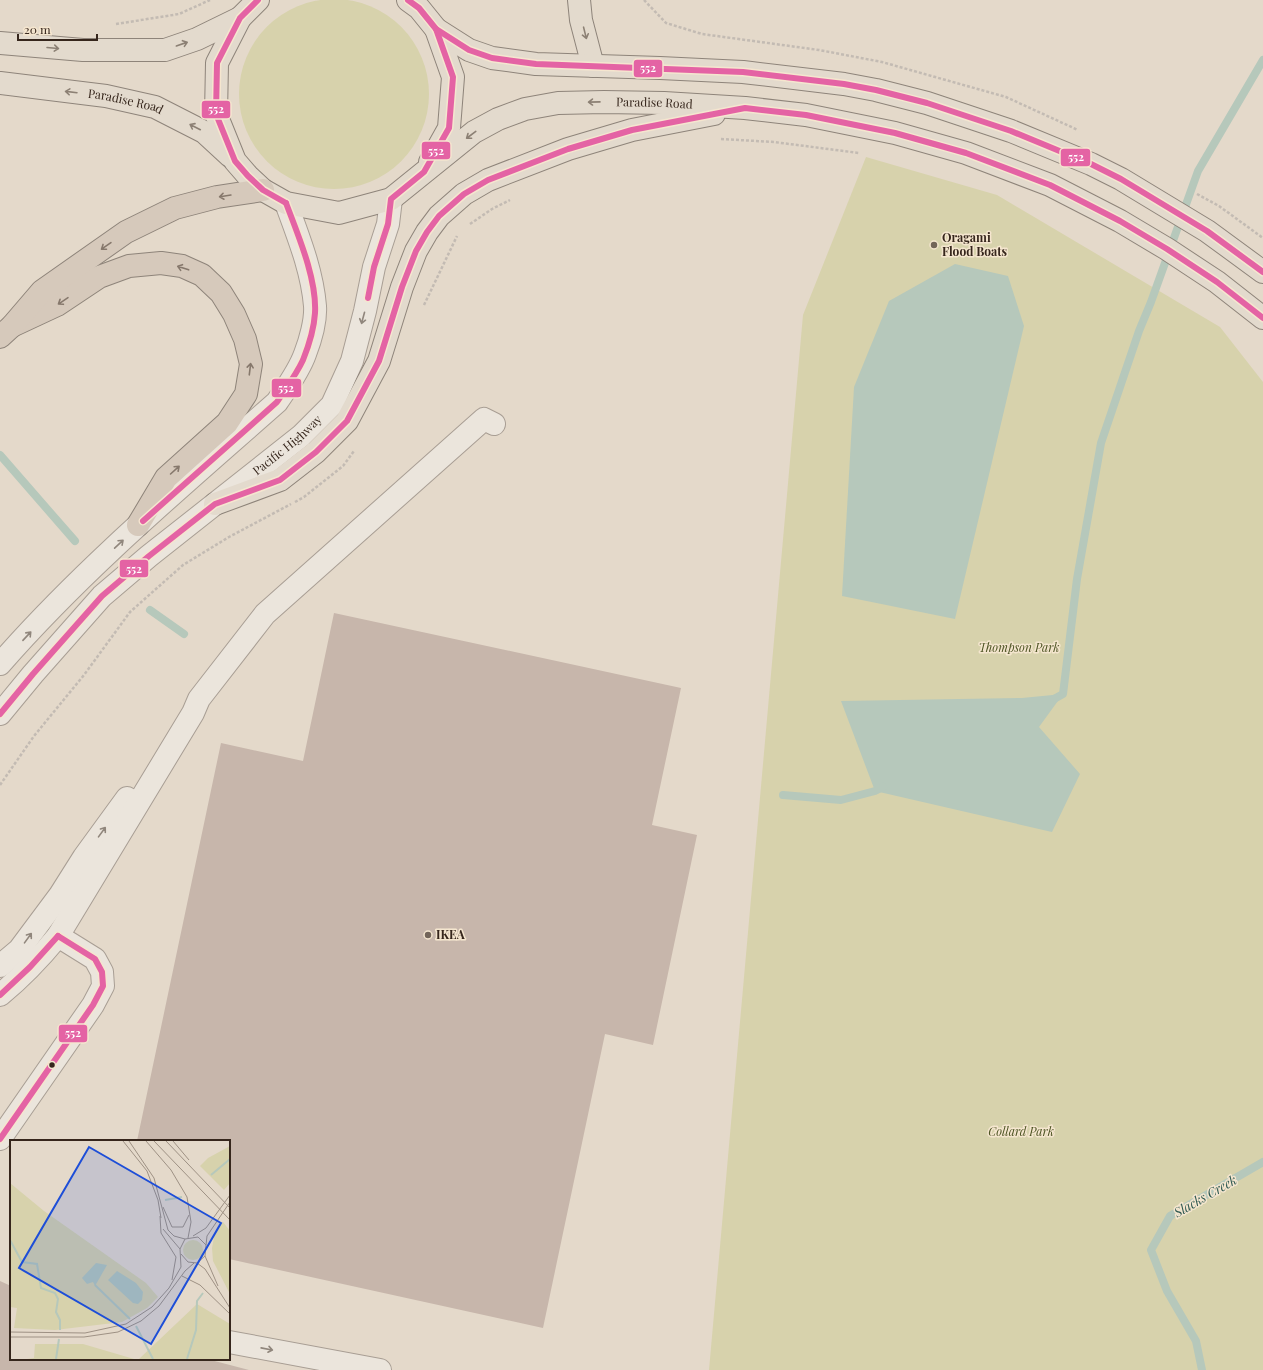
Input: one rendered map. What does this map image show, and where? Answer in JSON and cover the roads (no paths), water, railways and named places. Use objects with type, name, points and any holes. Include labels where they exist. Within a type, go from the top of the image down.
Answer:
[{"type":"highway","points":[[6,332],[42,291],[126,232],[175,208],[217,197],[263,190]]},
{"type":"highway","points":[[6,332],[57,305],[99,276],[129,266],[161,263],[182,266],[202,275],[221,293],[246,339],[251,364],[246,394],[227,423],[166,478],[138,525]]},
{"type":"main road","points":[[258,0],[240,18],[217,63],[216,114],[235,161],[263,190],[286,203],[339,213],[391,198]]},
{"type":"main road","points":[[579,0],[581,20],[593,66]]},
{"type":"main road","points":[[415,3],[436,29],[469,50],[492,58],[536,64],[743,72],[844,84],[876,90],[927,103],[1004,129],[1091,164],[1128,183],[1207,231],[1263,272]]},
{"type":"main road","points":[[0,43],[84,50],[165,50],[197,39],[240,18]]},
{"type":"main road","points":[[424,172],[449,128],[450,120],[453,77],[436,29]]},
{"type":"main road","name":"Paradise Road","points":[[0,83],[106,96],[154,106],[204,132],[235,161]]},
{"type":"main road","name":"Paradise Road","points":[[391,198],[474,132],[498,119],[525,109],[558,103],[664,103],[745,108],[806,115],[895,133],[966,153],[1050,185],[1120,221],[1167,249],[1217,282],[1263,318]]},
{"type":"main road","points":[[215,504],[280,480],[316,452],[348,420],[379,361],[402,287],[416,251],[427,232],[439,216],[464,194],[488,180],[575,147],[632,130],[745,108]]},
{"type":"street","name":"Pacific Highway","points":[[0,714],[102,596],[149,556],[301,436],[332,404],[352,361],[365,311],[374,267],[388,224],[391,198]]},
{"type":"street","points":[[0,664],[72,588],[138,525],[277,402],[292,379],[305,354],[312,332],[315,307],[310,274],[286,203]]},
{"type":"street","points":[[0,995],[39,959],[58,936],[193,713],[199,699],[265,614],[484,419],[494,424]]},
{"type":"street","points":[[0,966],[19,950],[60,895],[84,857],[120,807],[193,713]]},
{"type":"street","points":[[0,1140],[93,1005],[103,986],[102,972],[95,959],[58,936]]},
{"type":"street","points":[[230,1342],[380,1370]]},
{"type":"waterway","points":[[1054,699],[1063,694],[1077,579],[1101,443],[1139,331],[1151,302],[1198,171],[1263,60]]},
{"type":"waterway","points":[[0,455],[75,541]]},
{"type":"waterway","points":[[150,610],[184,634]]},
{"type":"waterway","points":[[783,795],[841,800],[875,791],[883,787]]},
{"type":"waterway","name":"Slacks Creek","points":[[1202,1370],[1196,1341],[1167,1291],[1151,1250],[1170,1216],[1263,1162]]},
{"type":"place","name":"Oragami Flood Boats","points":[[934,245]]},
{"type":"place","name":"IKEA","points":[[428,935]]},
{"type":"park label","name":"Thompson Park","points":[[1019,648]]},
{"type":"park label","name":"Collard Park","points":[[1021,1132]]}]
